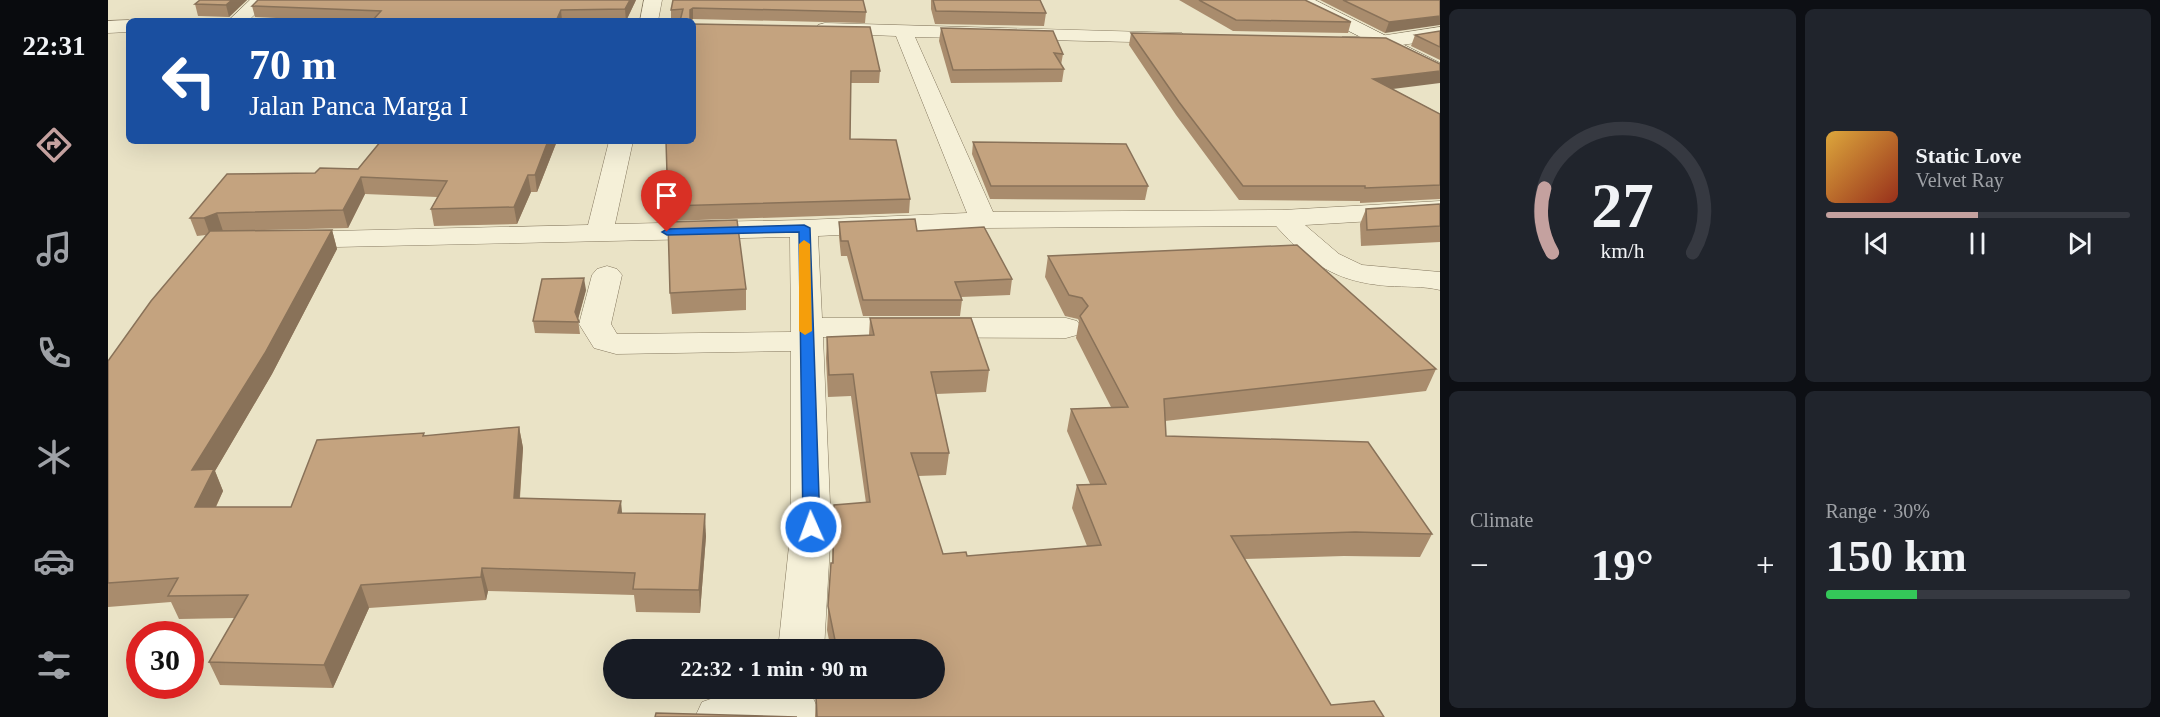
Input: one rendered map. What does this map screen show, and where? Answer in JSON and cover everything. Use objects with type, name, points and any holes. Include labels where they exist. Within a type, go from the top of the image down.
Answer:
[{"type":"street","points":[[240,18],[261,0]]},
{"type":"street","points":[[650,18],[653,0]]},
{"type":"street","points":[[1301,0],[1440,71]]},
{"type":"street","points":[[108,27],[126,26]]},
{"type":"street","points":[[810,29],[1189,37]]},
{"type":"street","points":[[903,31],[983,220]]},
{"type":"street","points":[[1332,41],[1380,42],[1440,33]]},
{"type":"street","points":[[599,234],[620,144]]},
{"type":"street","points":[[270,240],[599,234],[983,220],[1283,218],[1440,209]]},
{"type":"street","points":[[1283,218],[1320,256],[1345,270],[1367,275],[1440,281]]},
{"type":"street","points":[[802,639],[811,527],[804,228]]},
{"type":"street","points":[[607,275],[595,324],[605,341],[616,344],[805,334],[1066,328]]},
{"type":"street","points":[[719,717],[797,706]]},
{"type":"building","points":[[200,0],[232,0],[226,5],[195,4]]},
{"type":"building","points":[[258,0],[630,0],[625,9],[561,10],[557,18],[375,18],[381,11],[252,6]]},
{"type":"building","points":[[673,0],[863,0],[866,12],[693,8],[690,10],[690,18],[681,18],[683,9],[671,10]]},
{"type":"building","points":[[933,0],[1040,0],[1046,13],[936,11]]},
{"type":"building","points":[[1199,0],[1305,0],[1351,22],[1236,20]]},
{"type":"building","points":[[1343,0],[1440,0],[1440,16],[1389,22]]},
{"type":"building","points":[[696,24],[870,27],[880,71],[851,71],[850,139],[896,140],[910,199],[668,206],[666,144],[696,144]]},
{"type":"building","points":[[941,28],[1053,31],[1063,54],[1054,53],[1064,69],[953,70]]},
{"type":"building","points":[[1440,31],[1440,47],[1415,35]]},
{"type":"building","points":[[1131,33],[1386,38],[1440,64],[1440,71],[1373,79],[1440,114],[1440,185],[1365,188],[1365,186],[1243,186],[1179,102]]},
{"type":"building","points":[[973,142],[1126,144],[1148,186],[991,186]]},
{"type":"building","points":[[379,144],[547,144],[535,175],[528,175],[514,207],[431,209],[447,181],[361,177],[343,210],[217,213],[204,218],[190,218],[227,174],[315,173],[320,168],[358,169]]},
{"type":"building","points":[[1440,204],[1440,226],[1367,230],[1366,209]]},
{"type":"building","points":[[915,219],[917,231],[984,227],[1012,279],[955,282],[962,300],[863,300],[848,241],[841,241],[839,222]]},
{"type":"building","points":[[737,220],[746,289],[670,293],[668,222]]},
{"type":"building","points":[[332,230],[265,353],[192,470],[214,469],[195,507],[291,507],[317,440],[424,433],[423,436],[519,427],[514,498],[621,501],[618,513],[705,514],[699,590],[633,589],[635,573],[482,568],[481,577],[361,585],[324,665],[209,662],[248,595],[168,596],[178,578],[108,583],[108,361],[151,301],[210,231]]},
{"type":"building","points":[[1297,245],[1436,369],[1164,399],[1166,436],[1368,442],[1432,534],[1355,532],[1231,536],[1331,705],[1374,701],[1384,717],[817,717],[816,699],[945,699],[945,639],[835,639],[828,606],[831,563],[833,563],[834,505],[870,502],[853,374],[829,375],[827,337],[874,335],[870,318],[971,318],[989,370],[931,372],[949,453],[911,453],[943,554],[966,552],[967,556],[1101,545],[1077,485],[1106,484],[1071,409],[1128,407],[1080,316],[1088,306],[1082,298],[1069,295],[1048,256]]},
{"type":"building","points":[[584,278],[575,312],[579,322],[533,321],[542,279]]},
{"type":"building","points":[[656,713],[797,717],[655,717]]},
{"type":"slow traffic","points":[[804,244],[805,331]]},
{"type":"route","points":[[667,232],[804,228],[811,527]]}]
